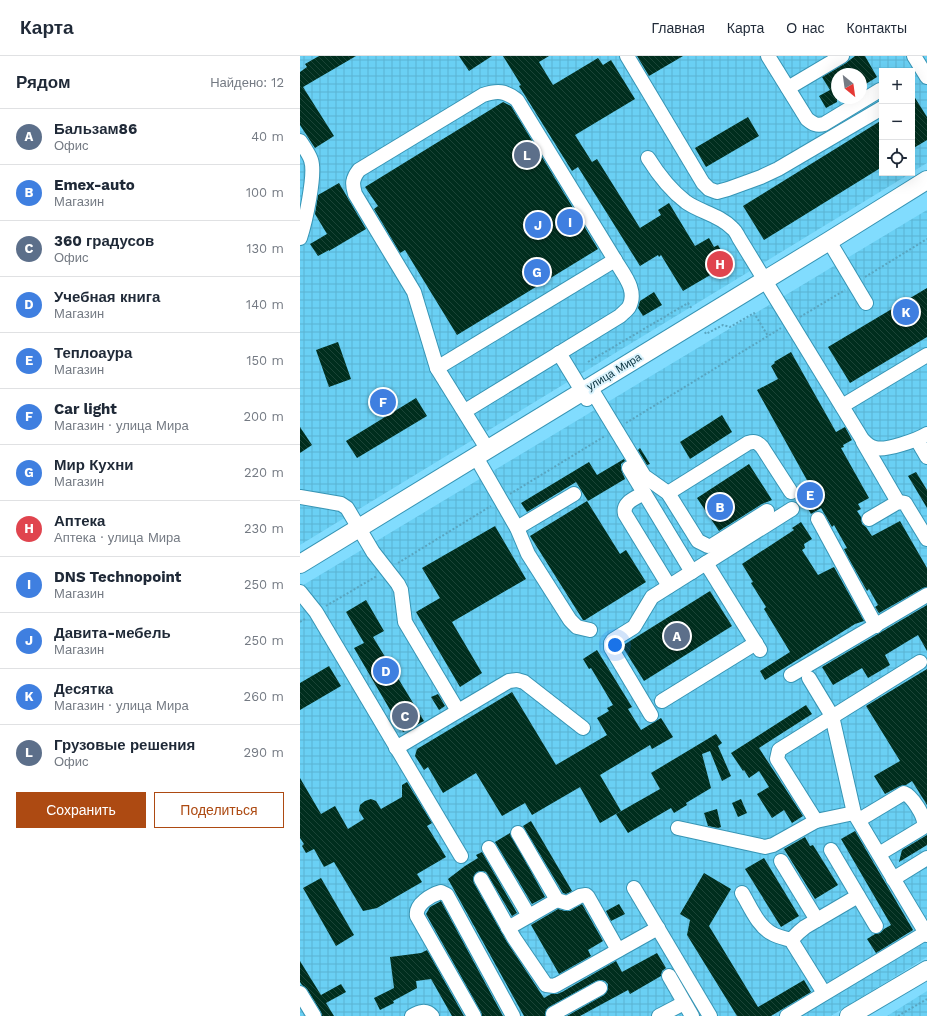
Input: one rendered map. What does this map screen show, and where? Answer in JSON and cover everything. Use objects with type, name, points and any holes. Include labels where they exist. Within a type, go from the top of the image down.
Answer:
[{"type":"main road","name":"улица Мира","points":[[300,564],[829,242],[927,180]]},
{"type":"main road","points":[[849,1016],[927,970]]},
{"type":"lane","points":[[627,56],[703,183],[709,189],[717,192],[778,169],[879,110]]},
{"type":"lane","points":[[768,56],[807,119],[817,125],[824,124],[879,91]]},
{"type":"lane","points":[[788,88],[842,56]]},
{"type":"lane","points":[[914,56],[927,77]]},
{"type":"lane","points":[[464,412],[620,316],[629,307],[632,297],[631,287],[517,100],[509,94],[493,92],[483,95],[359,170],[353,178],[352,187],[414,292],[437,368],[464,412],[528,554],[570,620],[577,627],[590,630]]},
{"type":"lane","points":[[300,141],[311,159],[313,169],[300,238]]},
{"type":"lane","points":[[648,158],[658,173],[681,198],[700,211],[723,220],[732,228],[862,439],[898,502]]},
{"type":"lane","points":[[829,242],[866,303]]},
{"type":"lane","points":[[437,368],[615,260]]},
{"type":"lane","points":[[560,354],[586,389],[644,476],[668,493],[698,541],[708,546],[713,545],[766,511]]},
{"type":"lane","points":[[842,406],[927,355]]},
{"type":"lane","points":[[586,389],[644,493],[692,572]]},
{"type":"lane","points":[[862,439],[874,448],[881,449],[922,437],[927,457]]},
{"type":"lane","points":[[668,493],[748,443],[754,442],[758,442],[762,447],[791,492]]},
{"type":"lane","points":[[644,493],[625,505],[625,514],[669,586]]},
{"type":"lane","points":[[517,528],[574,494]]},
{"type":"lane","points":[[302,498],[341,504],[347,508],[374,552],[398,584],[401,590],[405,622],[458,711]]},
{"type":"lane","points":[[869,519],[898,502],[905,503],[927,539]]},
{"type":"lane","points":[[651,715],[611,648],[611,643],[613,640],[634,627],[652,597],[792,509]]},
{"type":"lane","points":[[818,519],[876,626]]},
{"type":"lane","points":[[662,701],[758,646],[706,563]]},
{"type":"lane","points":[[300,592],[316,612],[461,856]]},
{"type":"lane","points":[[791,675],[927,595]]},
{"type":"lane","points":[[816,821],[777,759],[779,750],[920,662]]},
{"type":"lane","points":[[787,1016],[926,933],[856,817],[832,716],[809,678]]},
{"type":"lane","points":[[396,748],[509,681],[517,680],[524,682],[583,728]]},
{"type":"lane","points":[[678,828],[765,847],[773,845],[816,821],[856,817],[904,793],[910,796],[924,818],[924,825],[922,828],[879,854]]},
{"type":"lane","points":[[518,832],[557,900],[567,903],[580,896],[586,895],[618,950]]},
{"type":"lane","points":[[489,848],[529,916]]},
{"type":"lane","points":[[831,850],[876,926]]},
{"type":"lane","points":[[893,879],[927,858]]},
{"type":"lane","points":[[781,861],[817,920]]},
{"type":"lane","points":[[481,879],[508,928],[546,985],[550,986],[558,984],[658,928]]},
{"type":"lane","points":[[634,888],[710,1016]]},
{"type":"lane","points":[[474,1016],[417,916],[416,911],[420,904],[441,892],[447,895],[514,1016]]},
{"type":"lane","points":[[742,893],[762,926],[768,932],[792,940],[824,993]]},
{"type":"lane","points":[[792,940],[799,932],[817,920],[858,896]]},
{"type":"lane","points":[[508,928],[557,900]]},
{"type":"lane","points":[[669,976],[692,1016]]},
{"type":"lane","points":[[558,984],[570,1005]]},
{"type":"lane","points":[[553,1014],[600,988]]},
{"type":"lane","points":[[660,1016],[684,1002]]},
{"type":"lane","points":[[412,1016],[422,1012],[427,1012],[432,1016]]},
{"type":"path","points":[[898,1016],[927,999]]},
{"type":"shaded area","points":[[300,56],[927,56],[927,163],[915,170],[915,68],[879,68],[879,176],[906,176],[300,545]]},
{"type":"shaded area","points":[[927,210],[927,957],[831,1016],[300,1016],[300,587]]},
{"type":"shaded area","points":[[927,991],[927,1016],[887,1016]]},
{"type":"building","points":[[319,56],[356,56],[303,87],[334,136],[315,148],[300,125],[300,72],[307,67],[305,64]]},
{"type":"building","points":[[459,56],[492,56],[469,71]]},
{"type":"building","points":[[503,56],[549,56],[539,62],[553,85],[598,58],[603,65],[611,60],[635,99],[575,135],[592,162],[597,159],[640,228],[661,215],[658,210],[669,203],[695,246],[709,238],[714,247],[718,245],[729,264],[683,291],[661,255],[659,257],[658,255],[640,266],[578,167],[572,171],[519,86],[521,85]]},
{"type":"building","points":[[637,56],[683,56],[649,76]]},
{"type":"building","points":[[855,56],[865,56],[877,77],[867,83],[867,68],[837,68]]},
{"type":"building","points":[[831,72],[831,104],[833,104],[826,108],[819,96],[830,90],[822,77]]},
{"type":"building","points":[[915,98],[927,117],[927,140],[915,147]]},
{"type":"building","points":[[503,102],[511,106],[598,249],[457,335],[405,250],[400,253],[374,209],[378,206],[365,187]]},
{"type":"building","points":[[748,117],[759,136],[706,167],[695,148]]},
{"type":"building","points":[[879,122],[879,169],[764,240],[743,206]]},
{"type":"building","points":[[339,183],[366,229],[318,256],[310,244],[327,234],[315,214],[318,195]]},
{"type":"building","points":[[927,288],[927,337],[850,383],[828,347]]},
{"type":"building","points":[[654,292],[662,305],[643,316],[638,308],[640,301]]},
{"type":"building","points":[[338,342],[351,379],[329,387],[316,350]]},
{"type":"building","points":[[791,352],[836,432],[845,427],[852,440],[843,445],[844,447],[841,448],[869,498],[858,504],[861,509],[857,511],[861,517],[862,524],[872,536],[900,521],[927,568],[927,587],[879,613],[875,607],[878,605],[869,589],[867,591],[849,559],[844,549],[847,548],[834,525],[832,527],[821,508],[811,514],[799,494],[798,488],[808,482],[757,390],[778,379],[771,366],[775,363],[774,362]]},
{"type":"building","points":[[416,398],[427,416],[357,458],[346,441]]},
{"type":"building","points":[[722,415],[732,432],[690,459],[680,442]]},
{"type":"building","points":[[300,427],[312,445],[300,453]]},
{"type":"building","points":[[640,448],[650,464],[647,465],[638,450]]},
{"type":"building","points":[[624,459],[625,461],[621,464],[621,469],[625,479],[588,501],[576,482],[527,512],[521,503],[589,462],[597,475]]},
{"type":"building","points":[[749,464],[772,500],[762,504],[719,531],[697,498]]},
{"type":"building","points":[[916,472],[927,490],[927,508],[908,476]]},
{"type":"building","points":[[587,501],[620,554],[626,550],[646,582],[583,620],[530,536]]},
{"type":"building","points":[[801,522],[812,539],[804,544],[805,548],[802,550],[818,575],[834,567],[864,621],[855,624],[765,680],[760,671],[790,652],[764,609],[766,607],[751,583],[753,582],[742,564],[794,530],[792,528]]},
{"type":"building","points":[[495,526],[526,579],[452,622],[482,673],[460,687],[416,612],[440,598],[422,568]]},
{"type":"building","points":[[710,591],[732,626],[644,681],[622,646]]},
{"type":"building","points":[[366,600],[384,631],[373,637],[424,721],[403,732],[354,648],[364,643],[346,612]]},
{"type":"building","points":[[927,605],[927,651],[918,635],[885,655],[890,665],[868,678],[862,668],[833,685],[822,667]]},
{"type":"building","points":[[597,650],[632,707],[628,709],[641,730],[661,718],[673,737],[652,749],[650,745],[600,775],[621,811],[600,823],[580,787],[532,815],[525,803],[502,816],[476,773],[443,793],[428,767],[424,770],[415,756],[417,749],[512,692],[556,765],[607,735],[597,718],[609,711],[607,708],[613,705],[591,668],[589,669],[583,659]]},
{"type":"building","points":[[329,666],[341,686],[300,710],[300,683]]},
{"type":"building","points":[[927,669],[927,805],[912,781],[885,794],[874,776],[900,761],[866,706]]},
{"type":"building","points":[[438,694],[445,706],[439,710],[431,697]]},
{"type":"building","points":[[806,705],[812,714],[759,748],[803,816],[792,823],[784,810],[772,818],[757,794],[769,787],[759,771],[749,778],[731,753]]},
{"type":"building","points":[[716,734],[722,743],[718,746],[731,776],[722,781],[710,751],[702,754],[711,788],[686,803],[687,805],[674,813],[671,808],[628,833],[616,814],[660,789],[651,773]]},
{"type":"building","points":[[300,778],[321,814],[335,806],[348,829],[364,819],[359,811],[360,805],[365,801],[371,799],[376,801],[381,809],[402,797],[402,785],[407,782],[432,823],[427,826],[446,857],[417,874],[422,882],[377,908],[363,911],[334,862],[324,867],[314,849],[306,853],[302,846],[304,844],[300,838]]},
{"type":"building","points":[[741,799],[747,813],[738,817],[732,803]]},
{"type":"building","points":[[717,809],[721,827],[718,828],[708,826],[704,813]]},
{"type":"building","points":[[531,821],[572,891],[566,894],[563,893],[523,826]]},
{"type":"building","points":[[855,831],[913,930],[876,953],[867,939],[880,933],[891,925],[841,839]]},
{"type":"building","points":[[510,833],[545,897],[532,904],[495,842]]},
{"type":"building","points":[[927,835],[927,845],[899,862],[902,850]]},
{"type":"building","points":[[805,837],[810,846],[813,845],[838,885],[815,899],[784,849]]},
{"type":"building","points":[[482,852],[517,913],[512,916],[486,872],[477,872],[473,878],[474,883],[507,942],[544,998],[551,994],[562,992],[616,961],[622,972],[657,953],[666,968],[662,971],[661,976],[630,994],[628,990],[580,1016],[567,1016],[604,995],[608,989],[608,984],[605,981],[596,981],[549,1007],[546,1010],[545,1016],[524,1016],[448,879],[478,858],[476,855]]},
{"type":"building","points":[[764,858],[799,916],[781,927],[745,869]]},
{"type":"building","points":[[704,873],[731,889],[709,926],[758,1007],[804,980],[811,992],[771,1016],[737,1016],[687,935],[690,920],[680,914]]},
{"type":"building","points":[[321,878],[354,935],[336,946],[303,888]]},
{"type":"building","points":[[441,901],[503,1016],[482,1016],[426,914],[430,907]]},
{"type":"building","points":[[582,904],[603,941],[588,950],[591,956],[559,974],[531,925],[558,909],[570,911]]},
{"type":"building","points":[[619,904],[625,914],[611,921],[606,911]]},
{"type":"building","points":[[427,950],[464,1016],[452,1016],[431,979],[416,981],[417,988],[380,1010],[374,998],[394,988],[390,957],[421,953]]},
{"type":"building","points":[[300,961],[321,995],[341,984],[346,992],[326,1003],[334,1016],[322,1016],[307,989],[300,982]]},
{"type":"place","name":"Грузовые решения","points":[[527,155]]},
{"type":"place","name":"DNS Technopoint","points":[[570,222]]},
{"type":"place","name":"Давита-мебель","points":[[538,225]]},
{"type":"place","name":"Аптека","points":[[720,264]]},
{"type":"place","name":"Мир Кухни","points":[[537,272]]},
{"type":"place","name":"Десятка","points":[[906,312]]},
{"type":"place","name":"Car light","points":[[383,402]]},
{"type":"place","name":"Теплоаура","points":[[810,495]]},
{"type":"place","name":"Emex-auto","points":[[720,507]]},
{"type":"place","name":"Бальзам86","points":[[677,636]]},
{"type":"place","name":"Учебная книга","points":[[386,671]]},
{"type":"place","name":"360 градусов","points":[[405,716]]}]
